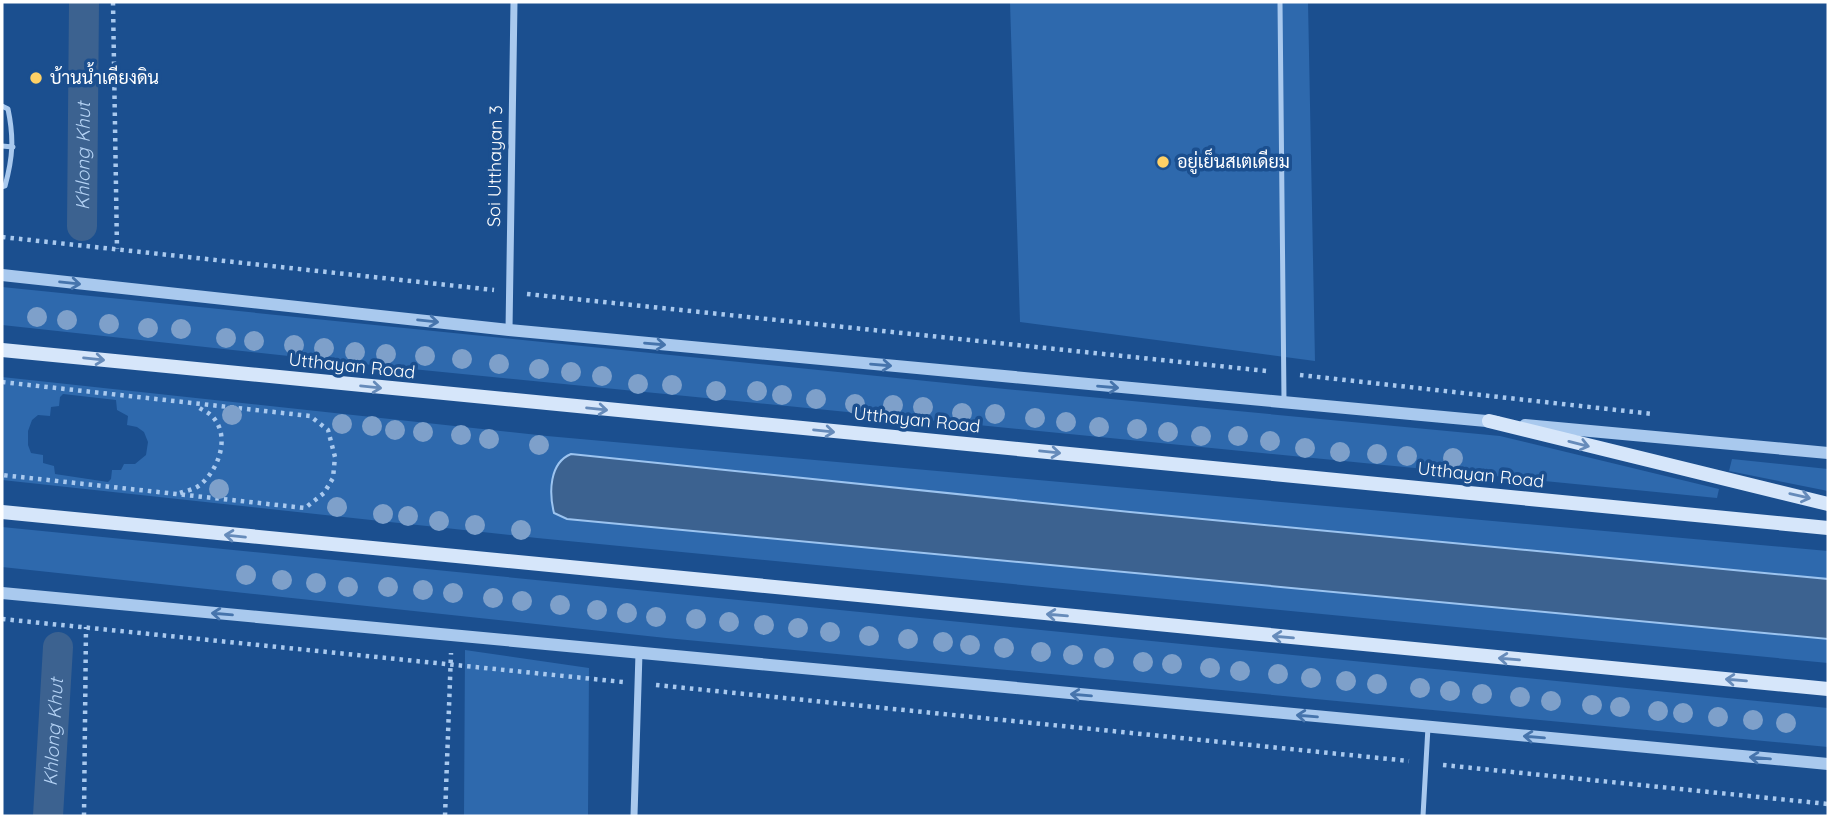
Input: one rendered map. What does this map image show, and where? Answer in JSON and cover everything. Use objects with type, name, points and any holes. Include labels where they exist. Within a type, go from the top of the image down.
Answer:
[{"type":"main road","name":"Utthayan Road","points":[[2,349],[1828,528]]},
{"type":"main road","points":[[1489,421],[1828,504]]},
{"type":"main road","points":[[2,512],[1828,689]]},
{"type":"street","name":"Soi Utthayan 3","points":[[509,330],[514,2]]},
{"type":"street","points":[[2,275],[509,330],[1828,453]]},
{"type":"street","points":[[2,593],[1828,764]]},
{"type":"street","points":[[634,816],[639,653]]},
{"type":"lane","points":[[1280,2],[1284,403]]},
{"type":"lane","points":[[2,106],[8,109],[13,136],[5,186],[2,187]]},
{"type":"lane","points":[[2,146],[13,147]]},
{"type":"lane","points":[[1423,816],[1429,727]]},
{"type":"path","points":[[113,2],[117,250]]},
{"type":"path","points":[[2,237],[1666,415]]},
{"type":"path","points":[[2,382],[310,416],[328,430],[335,457],[333,478],[324,493],[305,508],[2,475]]},
{"type":"path","points":[[176,494],[199,487],[215,469],[221,451],[221,430],[212,415],[194,405]]},
{"type":"path","points":[[2,619],[1828,804]]},
{"type":"path","points":[[84,816],[86,627]]},
{"type":"path","points":[[445,816],[452,636]]},
{"type":"shaded area","name":"อยู่เย็นสเตเดียม","points":[[1010,2],[1308,2],[1315,361],[1020,322]]},
{"type":"shaded area","points":[[2,287],[995,388],[1500,436],[1719,489],[1717,498],[372,365],[2,325]]},
{"type":"shaded area","points":[[2,377],[547,436],[1828,551],[1828,579],[1130,512],[554,513],[567,519],[1828,639],[1828,663],[537,538],[2,480]]},
{"type":"shaded area","points":[[571,454],[1130,512],[1828,579],[1828,639],[567,519],[554,513],[551,488],[558,464]]},
{"type":"shaded area","points":[[1732,459],[1828,469],[1828,491],[1729,471]]},
{"type":"shaded area","points":[[2,527],[1828,708],[1828,747],[666,638],[2,567]]},
{"type":"shaded area","points":[[465,650],[589,668],[588,816],[464,816]]},
{"type":"pier","points":[[63,394],[116,400],[117,410],[128,416],[127,425],[144,432],[148,442],[146,455],[135,464],[124,464],[121,470],[112,470],[108,482],[55,474],[54,466],[43,463],[43,455],[31,453],[28,431],[32,420],[38,415],[50,416],[51,407],[59,406]]},
{"type":"waterway","name":"Khlong Khut","points":[[82,226],[84,2]]},
{"type":"waterway","name":"Khlong Khut","points":[[48,816],[58,647]]},
{"type":"place","name":"บ้านน้ำเคียงดิน","points":[[36,78]]},
{"type":"place","name":"อยู่เย็นสเตเดียม","points":[[1163,162]]}]
